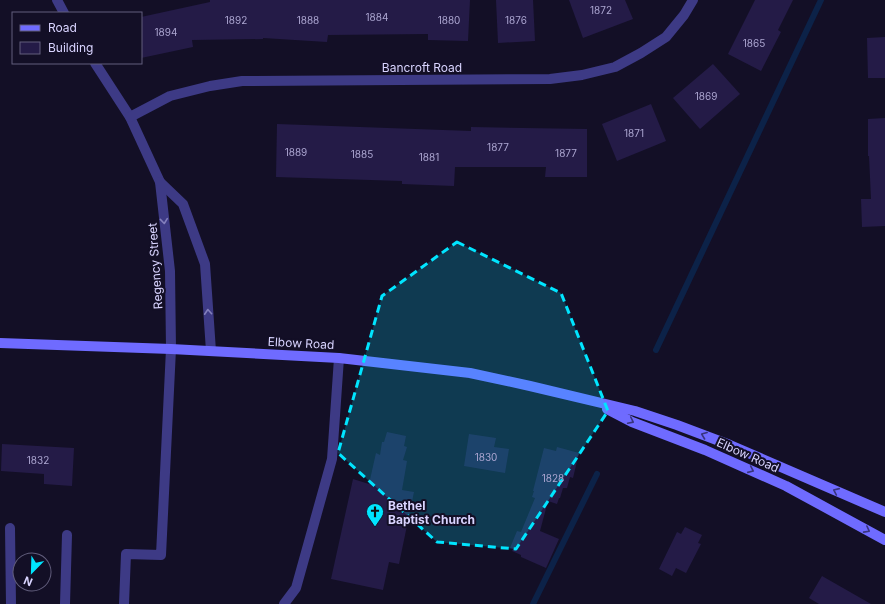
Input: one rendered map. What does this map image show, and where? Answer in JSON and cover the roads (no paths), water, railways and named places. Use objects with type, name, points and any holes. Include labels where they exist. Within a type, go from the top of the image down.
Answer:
[{"type":"main road","name":"Elbow Road","points":[[0,343],[171,349],[339,358],[470,373],[635,411],[677,425],[744,451],[885,512]]},
{"type":"main road","name":"Elbow Road","points":[[597,403],[632,422],[705,450],[786,486],[885,540]]},
{"type":"street","points":[[57,0],[63,12]]},
{"type":"street","name":"Bancroft Road","points":[[130,117],[170,96],[210,86],[242,81],[550,79],[582,75],[614,67],[641,53],[666,37],[684,15],[692,0]]},
{"type":"street","name":"Regency Street","points":[[96,64],[130,117],[160,182],[170,271],[171,349],[161,555],[126,554],[124,604]]},
{"type":"street","name":"Regency Street","points":[[160,182],[184,204],[205,264],[211,351]]},
{"type":"street","points":[[284,604],[296,588],[332,459],[339,358]]},
{"type":"street","points":[[10,528],[11,604]]},
{"type":"street","points":[[66,604],[67,535]]},
{"type":"waterway","points":[[656,350],[821,0]]},
{"type":"waterway","points":[[533,604],[597,474]]},
{"type":"place","name":"Bethel Baptist Church","points":[[375,527]]}]
